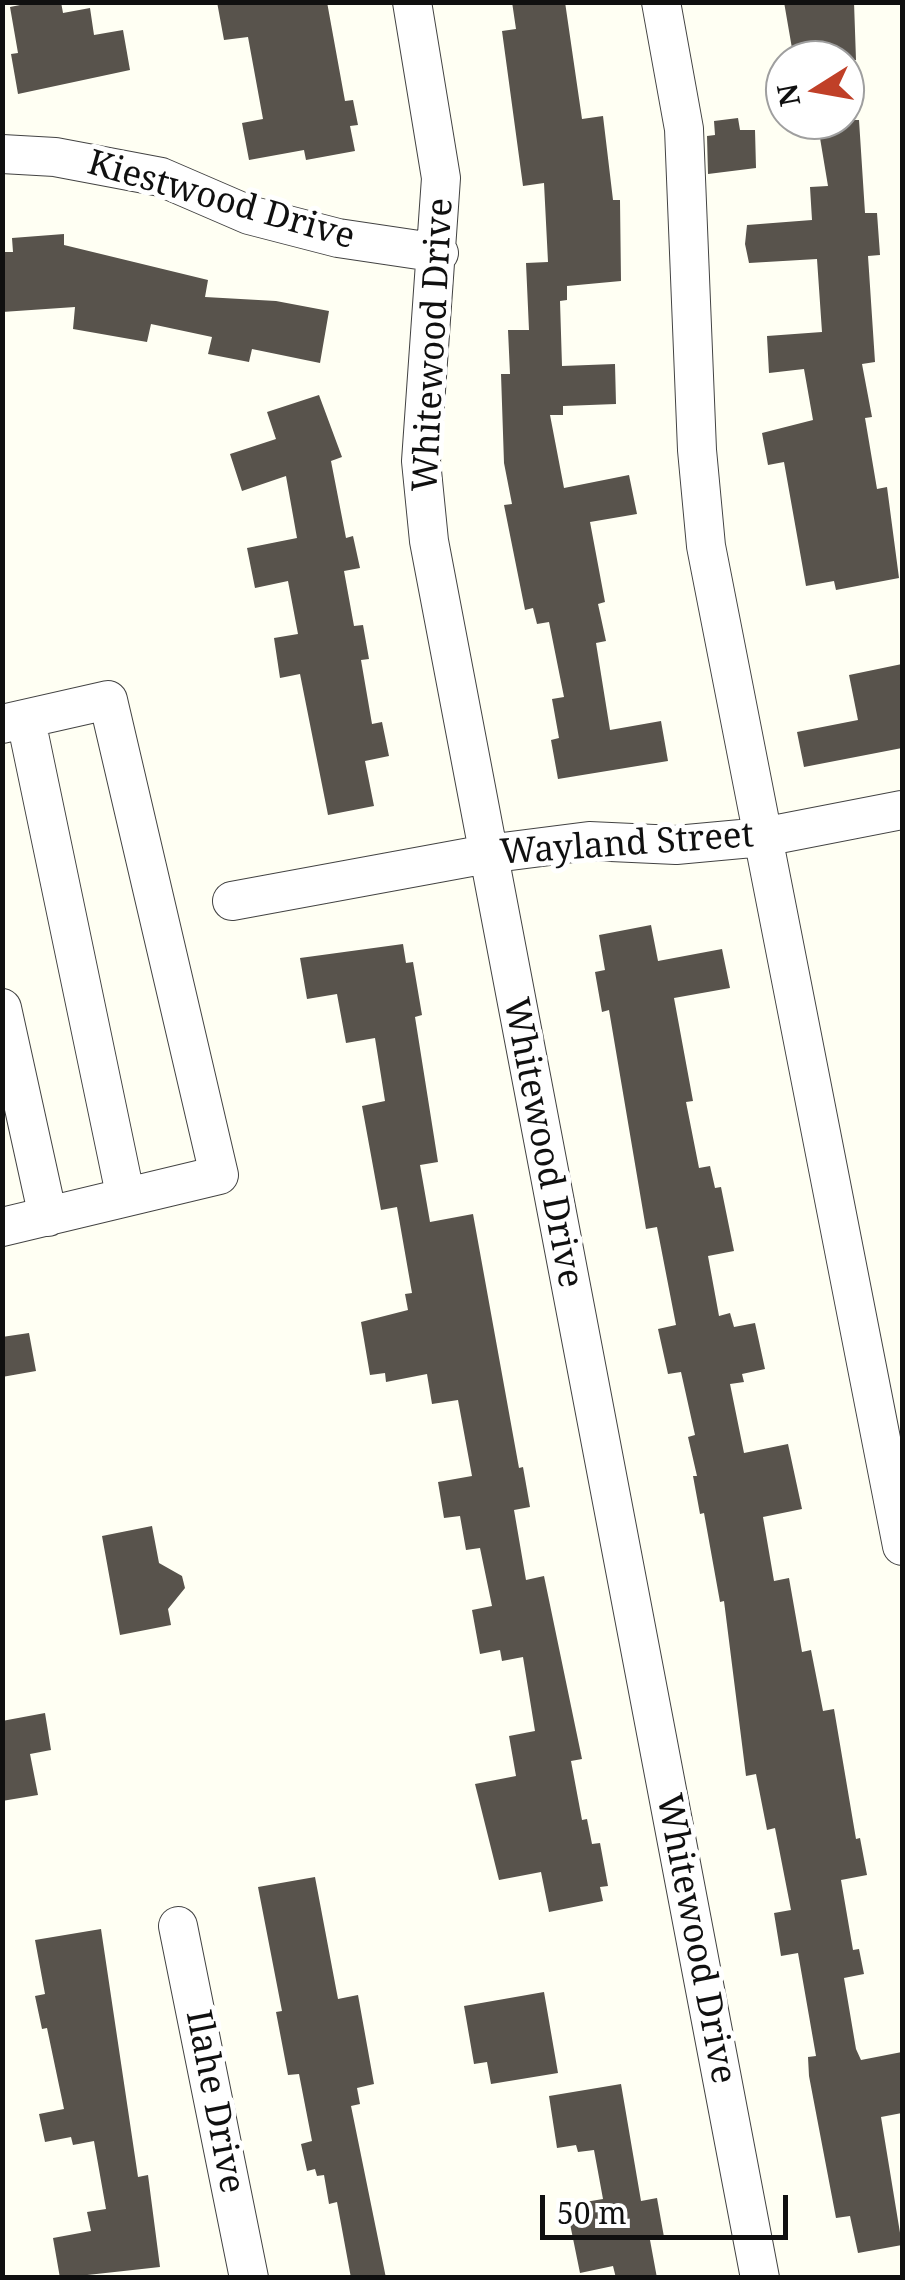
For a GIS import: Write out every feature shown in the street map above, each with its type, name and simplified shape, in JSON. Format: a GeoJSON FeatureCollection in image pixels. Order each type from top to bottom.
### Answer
{"type":"FeatureCollection","features":[{"type":"Feature","properties":{"kind":"street","name":"Whitewood Drive"},"geometry":{"type":"LineString","coordinates":[[412,2],[442,178],[421,462],[429,541],[760,2278]]}},
{"type":"Feature","properties":{"kind":"street"},"geometry":{"type":"LineString","coordinates":[[660,2],[684,129],[706,546],[902,1546]]}},
{"type":"Feature","properties":{"kind":"street","name":"Kiestwood Drive"},"geometry":{"type":"LineString","coordinates":[[2,154],[55,156],[161,177],[250,214],[338,238],[439,253]]}},
{"type":"Feature","properties":{"kind":"street"},"geometry":{"type":"LineString","coordinates":[[2,1227],[48,1218],[125,1194],[219,1175],[108,700],[14,722],[125,1194]]}},
{"type":"Feature","properties":{"kind":"street","name":"Wayland Street"},"geometry":{"type":"LineString","coordinates":[[232,901],[487,854],[589,841],[676,844],[763,837],[902,810]]}},
{"type":"Feature","properties":{"kind":"street"},"geometry":{"type":"LineString","coordinates":[[2,1008],[48,1218]]}},
{"type":"Feature","properties":{"kind":"street","name":"Ilahe Drive"},"geometry":{"type":"LineString","coordinates":[[178,1926],[249,2278]]}},
{"type":"Feature","properties":{"kind":"building"},"geometry":{"type":"Polygon","coordinates":[[[61,2],[63,13],[90,8],[94,35],[123,30],[130,70],[18,94],[11,54],[18,53],[10,7],[61,2]]]}},
{"type":"Feature","properties":{"kind":"building"},"geometry":{"type":"Polygon","coordinates":[[[217,2],[327,2],[345,101],[353,100],[358,125],[350,126],[355,151],[306,160],[304,150],[249,160],[242,123],[263,119],[248,37],[224,40],[217,2]]]}},
{"type":"Feature","properties":{"kind":"building"},"geometry":{"type":"Polygon","coordinates":[[[512,2],[565,2],[582,119],[603,116],[613,200],[620,200],[621,281],[567,286],[567,300],[560,301],[562,366],[615,364],[616,404],[563,406],[563,415],[550,415],[564,488],[629,475],[637,514],[590,522],[605,602],[598,604],[606,641],[596,643],[610,730],[661,721],[668,761],[558,779],[551,740],[559,738],[552,699],[564,697],[549,622],[537,624],[533,608],[525,610],[504,505],[512,504],[504,463],[501,374],[510,374],[508,330],[529,330],[526,263],[548,262],[544,183],[523,186],[502,31],[516,29],[512,2]]]}},
{"type":"Feature","properties":{"kind":"building"},"geometry":{"type":"Polygon","coordinates":[[[784,2],[854,2],[855,40],[791,40],[784,2]]]}},
{"type":"Feature","properties":{"kind":"building"},"geometry":{"type":"Polygon","coordinates":[[[738,118],[740,130],[755,130],[756,168],[708,174],[707,136],[715,135],[714,121],[738,118]]]}},
{"type":"Feature","properties":{"kind":"building"},"geometry":{"type":"Polygon","coordinates":[[[820,140],[860,140],[865,213],[877,213],[880,255],[868,256],[875,362],[862,364],[872,417],[865,418],[877,489],[887,487],[899,578],[836,590],[834,581],[806,586],[784,462],[768,465],[762,433],[813,420],[804,369],[769,373],[767,336],[822,332],[817,259],[749,263],[745,244],[747,225],[812,220],[810,187],[828,186],[820,140]]]}},
{"type":"Feature","properties":{"kind":"building"},"geometry":{"type":"Polygon","coordinates":[[[64,234],[64,245],[208,280],[205,297],[276,301],[329,311],[320,363],[252,349],[249,362],[208,354],[212,337],[151,324],[147,342],[73,329],[75,307],[2,312],[2,252],[13,252],[12,238],[64,234]]]}},
{"type":"Feature","properties":{"kind":"building"},"geometry":{"type":"Polygon","coordinates":[[[319,395],[342,457],[331,461],[346,538],[353,536],[360,568],[344,571],[354,626],[363,625],[369,659],[361,660],[372,724],[382,722],[389,756],[365,761],[374,806],[328,815],[300,674],[280,678],[274,638],[298,634],[288,581],[255,588],[247,548],[297,538],[286,476],[242,491],[230,454],[276,439],[267,412],[319,395]]]}},
{"type":"Feature","properties":{"kind":"building"},"geometry":{"type":"Polygon","coordinates":[[[902,664],[902,748],[804,767],[797,732],[858,720],[849,675],[902,664]]]}},
{"type":"Feature","properties":{"kind":"building"},"geometry":{"type":"Polygon","coordinates":[[[651,925],[658,961],[722,949],[730,988],[674,998],[693,1101],[686,1102],[699,1168],[710,1166],[715,1188],[721,1187],[734,1251],[708,1256],[719,1316],[730,1313],[734,1327],[755,1323],[765,1369],[742,1374],[744,1382],[730,1384],[744,1453],[788,1444],[802,1509],[763,1517],[774,1581],[789,1578],[802,1652],[811,1650],[823,1711],[834,1709],[856,1839],[860,1838],[867,1875],[841,1880],[853,1950],[859,1949],[864,1974],[844,1978],[856,2049],[861,2060],[902,2052],[902,2113],[881,2117],[902,2245],[858,2253],[850,2216],[836,2218],[809,2076],[808,2057],[816,2056],[798,1953],[781,1956],[774,1913],[791,1910],[775,1828],[767,1830],[756,1774],[746,1776],[724,1601],[720,1602],[704,1513],[700,1514],[693,1476],[697,1476],[688,1437],[695,1435],[681,1372],[668,1374],[658,1329],[676,1325],[657,1227],[646,1229],[609,1010],[602,1012],[595,972],[605,970],[599,935],[651,925]]]}},
{"type":"Feature","properties":{"kind":"building"},"geometry":{"type":"Polygon","coordinates":[[[403,944],[406,963],[413,962],[422,1015],[415,1017],[438,1162],[420,1165],[430,1222],[473,1214],[519,1468],[523,1467],[530,1507],[514,1510],[526,1580],[544,1576],[582,1759],[571,1761],[582,1820],[587,1819],[592,1844],[600,1843],[608,1886],[600,1887],[603,1901],[549,1912],[541,1872],[499,1880],[475,1784],[516,1776],[509,1736],[535,1731],[523,1657],[502,1661],[500,1650],[480,1654],[472,1610],[492,1606],[480,1548],[466,1550],[460,1516],[444,1518],[438,1482],[472,1476],[458,1400],[432,1404],[427,1374],[386,1382],[385,1373],[370,1375],[361,1322],[408,1310],[405,1294],[412,1293],[397,1207],[381,1210],[362,1106],[385,1101],[375,1038],[346,1043],[337,994],[307,999],[300,958],[403,944]]]}},
{"type":"Feature","properties":{"kind":"building"},"geometry":{"type":"Polygon","coordinates":[[[29,1333],[36,1371],[2,1377],[2,1337],[29,1333]]]}},
{"type":"Feature","properties":{"kind":"building"},"geometry":{"type":"Polygon","coordinates":[[[152,1526],[159,1563],[182,1576],[185,1588],[168,1609],[171,1625],[120,1635],[102,1536],[152,1526]]]}},
{"type":"Feature","properties":{"kind":"building"},"geometry":{"type":"Polygon","coordinates":[[[45,1713],[51,1750],[30,1754],[38,1795],[2,1801],[2,1721],[45,1713]]]}},
{"type":"Feature","properties":{"kind":"building"},"geometry":{"type":"Polygon","coordinates":[[[315,1877],[338,1999],[358,1995],[374,2084],[357,2088],[360,2104],[351,2106],[386,2278],[351,2278],[337,2202],[329,2204],[324,2175],[317,2176],[315,2169],[307,2171],[301,2144],[312,2141],[299,2074],[288,2075],[276,2012],[282,2011],[258,1887],[315,1877]]]}},
{"type":"Feature","properties":{"kind":"building"},"geometry":{"type":"Polygon","coordinates":[[[101,1929],[138,2177],[148,2175],[160,2267],[60,2278],[53,2238],[91,2231],[87,2212],[106,2209],[94,2141],[73,2145],[71,2137],[45,2142],[39,2114],[64,2109],[47,2028],[42,2029],[35,1996],[45,1994],[35,1940],[101,1929]]]}},
{"type":"Feature","properties":{"kind":"building"},"geometry":{"type":"Polygon","coordinates":[[[544,1992],[558,2073],[491,2084],[487,2062],[474,2064],[464,2006],[544,1992]]]}},
{"type":"Feature","properties":{"kind":"building"},"geometry":{"type":"Polygon","coordinates":[[[621,2084],[641,2201],[657,2198],[664,2237],[650,2240],[657,2278],[616,2278],[613,2266],[580,2273],[568,2214],[575,2213],[573,2204],[603,2199],[594,2150],[578,2152],[576,2145],[557,2148],[549,2096],[621,2084]]]}}]}
